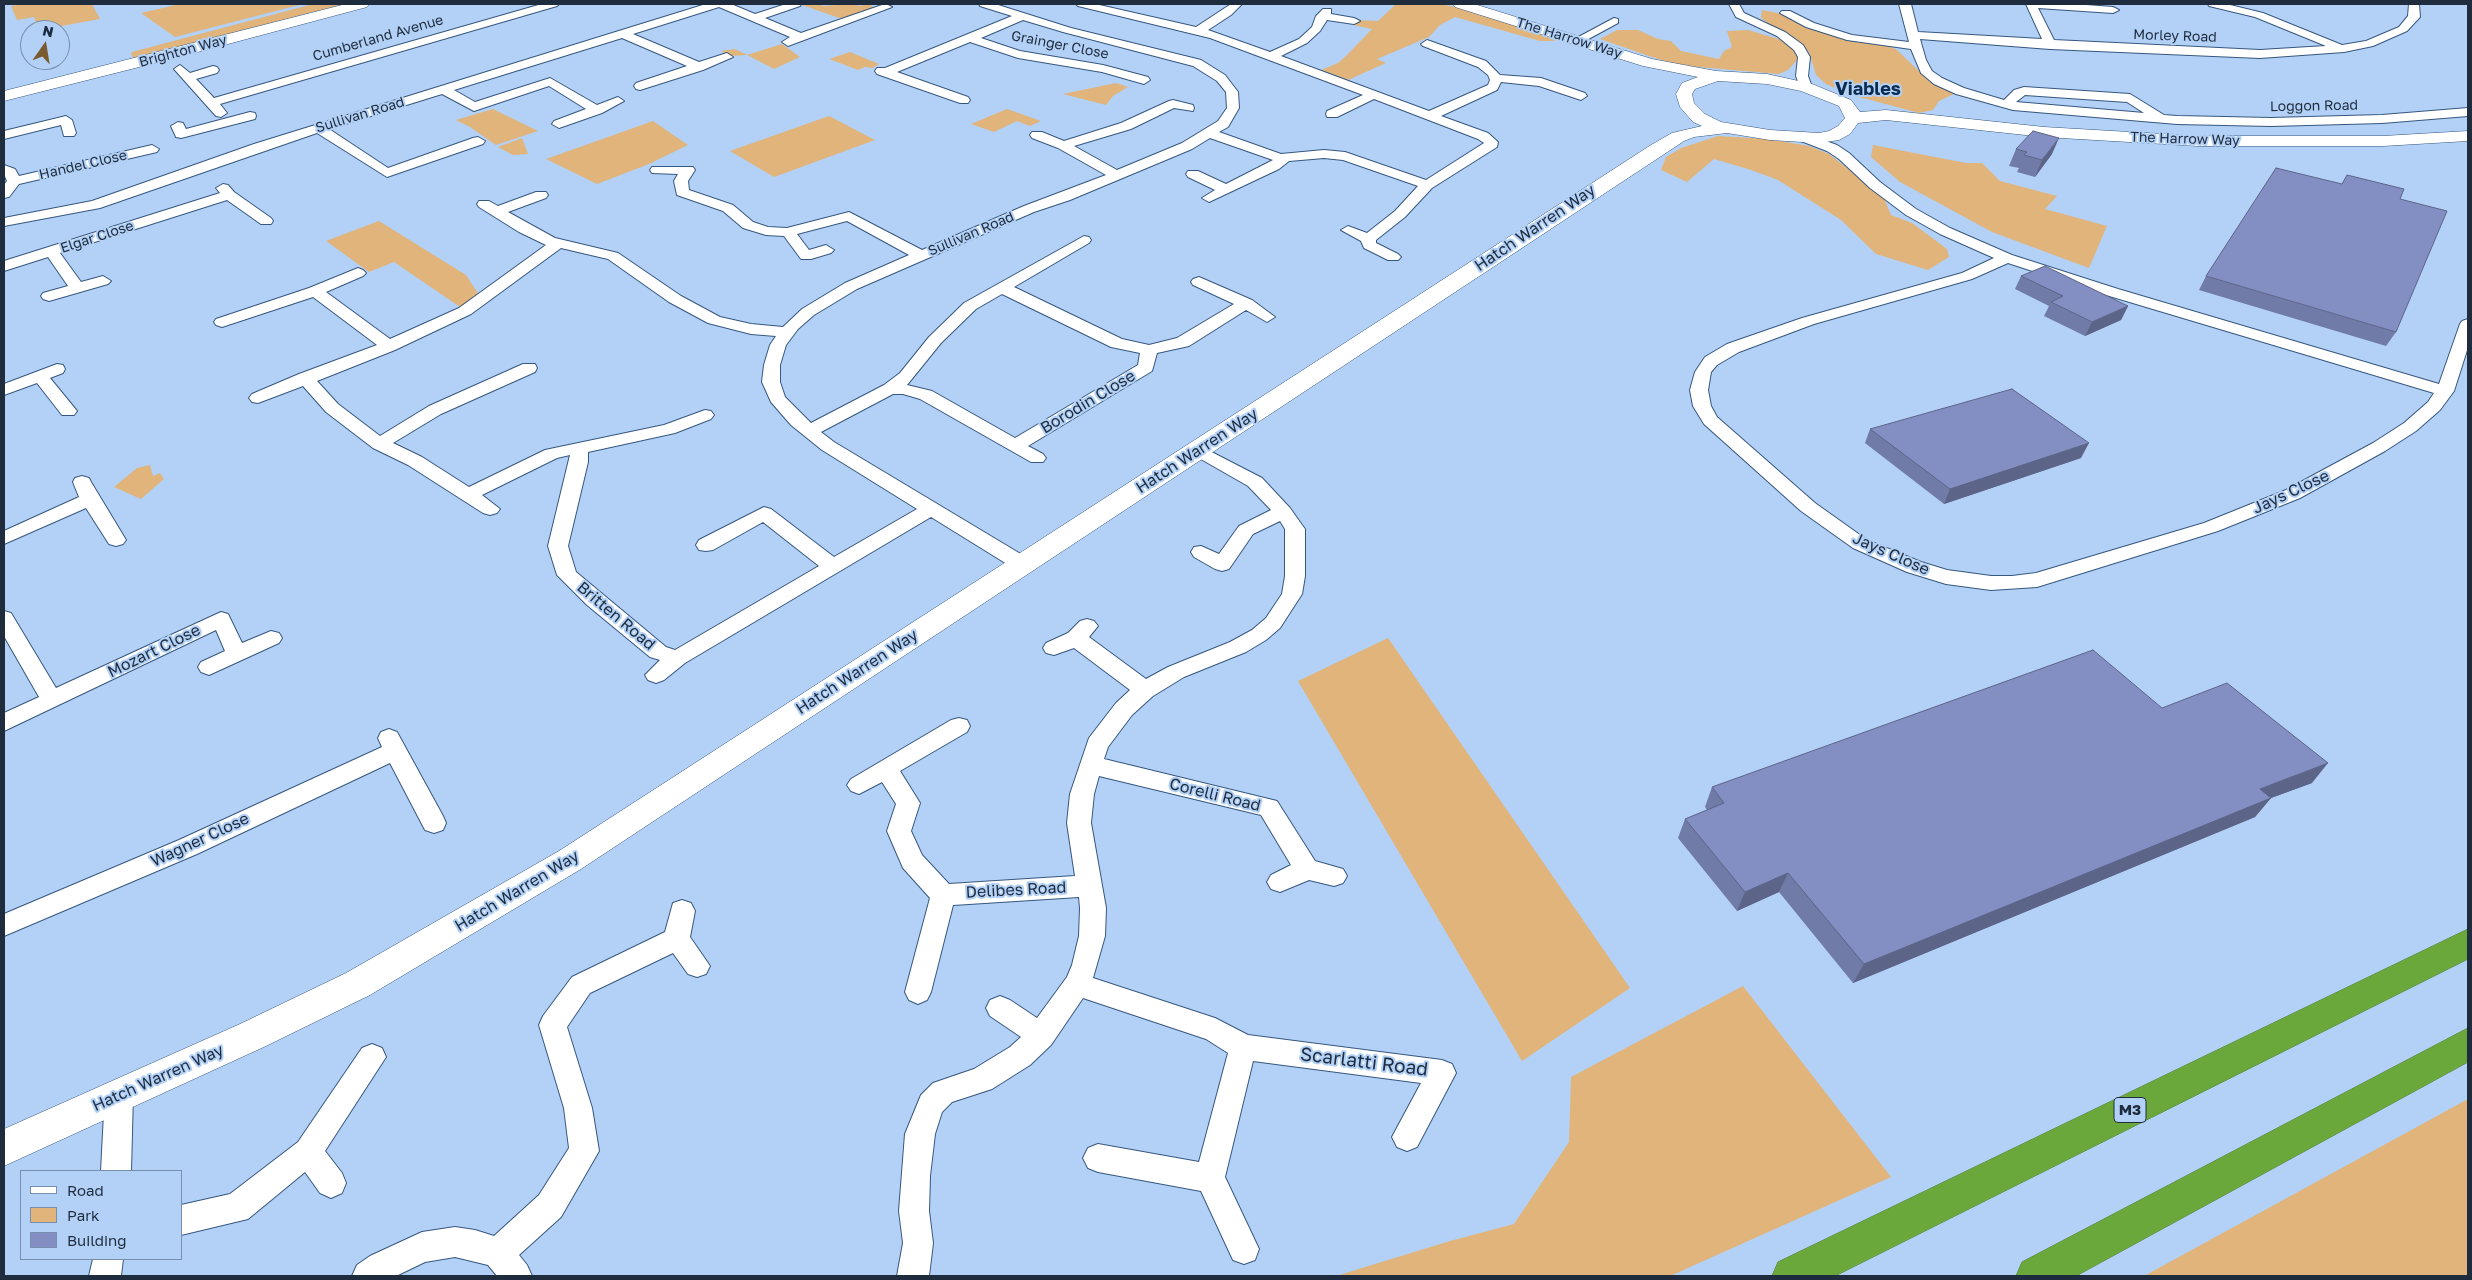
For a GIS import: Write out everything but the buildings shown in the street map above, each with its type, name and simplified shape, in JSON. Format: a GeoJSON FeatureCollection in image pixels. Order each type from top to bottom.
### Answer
{"type":"FeatureCollection","features":[{"type":"Feature","properties":{"kind":"highway","name":"M3"},"geometry":{"type":"LineString","coordinates":[[1792,1276],[2468,943]]}},
{"type":"Feature","properties":{"kind":"highway"},"geometry":{"type":"LineString","coordinates":[[2036,1276],[2468,1044]]}},
{"type":"Feature","properties":{"kind":"street","name":"Brighton Way"},"geometry":{"type":"LineString","coordinates":[[4,96],[362,4]]}},
{"type":"Feature","properties":{"kind":"street","name":"Cumberland Avenue"},"geometry":{"type":"LineString","coordinates":[[211,103],[553,4]]}},
{"type":"Feature","properties":{"kind":"street","name":"Sullivan Road"},"geometry":{"type":"LineString","coordinates":[[4,222],[75,210],[118,198],[318,128],[717,4]]}},
{"type":"Feature","properties":{"kind":"street"},"geometry":{"type":"LineString","coordinates":[[722,4],[802,38]]}},
{"type":"Feature","properties":{"kind":"street"},"geometry":{"type":"LineString","coordinates":[[756,18],[796,4]]}},
{"type":"Feature","properties":{"kind":"street","name":"Sullivan Road"},"geometry":{"type":"LineString","coordinates":[[984,4],[1128,46],[1197,63],[1222,78],[1232,92],[1234,108],[1223,124],[1210,134],[1187,146],[1029,209],[841,291],[815,307],[786,332],[774,354],[772,382],[777,398],[809,431],[828,446],[1022,564]]}},
{"type":"Feature","properties":{"kind":"street"},"geometry":{"type":"LineString","coordinates":[[1082,4],[1198,31],[1271,56],[1488,138],[1491,142],[1490,148],[1427,185],[1400,214],[1368,239]]}},
{"type":"Feature","properties":{"kind":"street"},"geometry":{"type":"LineString","coordinates":[[1111,12],[1125,4]]}},
{"type":"Feature","properties":{"kind":"street"},"geometry":{"type":"LineString","coordinates":[[1198,31],[1227,13],[1237,4]]}},
{"type":"Feature","properties":{"kind":"street","name":"The Harrow Way"},"geometry":{"type":"LineString","coordinates":[[1460,4],[1648,63],[1717,76],[1778,80],[1806,87],[1824,92],[1849,111],[1874,115],[1903,116],[2044,132],[2198,141],[2383,141],[2468,136]]}},
{"type":"Feature","properties":{"kind":"street"},"geometry":{"type":"LineString","coordinates":[[1734,4],[1740,15],[1781,34],[1795,44],[1804,57],[1802,76],[1806,87]]}},
{"type":"Feature","properties":{"kind":"street","name":"Loggon Road"},"geometry":{"type":"LineString","coordinates":[[1905,4],[1924,69],[1932,77],[1970,95],[2007,104],[2161,118],[2271,122],[2382,119],[2468,112]]}},
{"type":"Feature","properties":{"kind":"street"},"geometry":{"type":"LineString","coordinates":[[2050,45],[2031,4],[2113,10]]}},
{"type":"Feature","properties":{"kind":"street"},"geometry":{"type":"LineString","coordinates":[[2213,4],[2258,15],[2344,48]]}},
{"type":"Feature","properties":{"kind":"street","name":"Morley Road"},"geometry":{"type":"LineString","coordinates":[[1786,14],[1810,25],[1851,38],[2260,54],[2344,48],[2368,44],[2403,29],[2414,17],[2414,4]]}},
{"type":"Feature","properties":{"kind":"street"},"geometry":{"type":"LineString","coordinates":[[788,42],[886,7]]}},
{"type":"Feature","properties":{"kind":"street"},"geometry":{"type":"LineString","coordinates":[[1271,56],[1303,41],[1316,29],[1324,13],[1354,21]]}},
{"type":"Feature","properties":{"kind":"street","name":"Grainger Close"},"geometry":{"type":"LineString","coordinates":[[887,72],[1023,16]]}},
{"type":"Feature","properties":{"kind":"street"},"geometry":{"type":"LineString","coordinates":[[1577,40],[1614,21]]}},
{"type":"Feature","properties":{"kind":"street"},"geometry":{"type":"LineString","coordinates":[[1128,46],[1162,23]]}},
{"type":"Feature","properties":{"kind":"street"},"geometry":{"type":"LineString","coordinates":[[621,33],[698,66]]}},
{"type":"Feature","properties":{"kind":"street","name":"Grainger Close"},"geometry":{"type":"LineString","coordinates":[[970,38],[1018,54],[1103,69],[1144,80]]}},
{"type":"Feature","properties":{"kind":"street"},"geometry":{"type":"LineString","coordinates":[[1426,44],[1482,64],[1496,78],[1541,82],[1558,94],[1581,96]]}},
{"type":"Feature","properties":{"kind":"street"},"geometry":{"type":"LineString","coordinates":[[639,86],[727,57]]}},
{"type":"Feature","properties":{"kind":"street","name":"The Harrow Way"},"geometry":{"type":"LineString","coordinates":[[1648,63],[1671,76],[1685,90]]}},
{"type":"Feature","properties":{"kind":"street"},"geometry":{"type":"LineString","coordinates":[[874,68],[964,100]]}},
{"type":"Feature","properties":{"kind":"street"},"geometry":{"type":"LineString","coordinates":[[1778,80],[1803,68]]}},
{"type":"Feature","properties":{"kind":"street"},"geometry":{"type":"LineString","coordinates":[[212,70],[184,73],[228,121]]}},
{"type":"Feature","properties":{"kind":"street"},"geometry":{"type":"LineString","coordinates":[[538,73],[597,110]]}},
{"type":"Feature","properties":{"kind":"street"},"geometry":{"type":"LineString","coordinates":[[1717,76],[1696,82],[1685,90],[1684,100],[1692,111],[1707,122],[1725,128],[1806,138],[1823,138],[1837,134],[1850,124],[1849,111]]}},
{"type":"Feature","properties":{"kind":"street"},"geometry":{"type":"LineString","coordinates":[[1430,116],[1492,87],[1496,78]]}},
{"type":"Feature","properties":{"kind":"street"},"geometry":{"type":"LineString","coordinates":[[443,89],[478,109],[550,82]]}},
{"type":"Feature","properties":{"kind":"street"},"geometry":{"type":"LineString","coordinates":[[1332,114],[1373,95]]}},
{"type":"Feature","properties":{"kind":"street"},"geometry":{"type":"LineString","coordinates":[[559,124],[618,101]]}},
{"type":"Feature","properties":{"kind":"street"},"geometry":{"type":"LineString","coordinates":[[1063,145],[1126,126],[1167,102],[1188,108]]}},
{"type":"Feature","properties":{"kind":"street","name":"Hatch Warren Way"},"geometry":{"type":"LineString","coordinates":[[1678,137],[1689,124],[1692,111]]}},
{"type":"Feature","properties":{"kind":"street"},"geometry":{"type":"LineString","coordinates":[[178,126],[181,134],[250,116]]}},
{"type":"Feature","properties":{"kind":"street"},"geometry":{"type":"LineString","coordinates":[[4,135],[66,120],[69,133]]}},
{"type":"Feature","properties":{"kind":"street"},"geometry":{"type":"LineString","coordinates":[[318,128],[387,172],[479,142]]}},
{"type":"Feature","properties":{"kind":"street","name":"Hatch Warren Way"},"geometry":{"type":"LineString","coordinates":[[4,1148],[119,1094],[253,1035],[340,992],[460,926],[570,860],[1594,189],[1678,137],[1700,130],[1725,128]]}},
{"type":"Feature","properties":{"kind":"street"},"geometry":{"type":"LineString","coordinates":[[1210,134],[1284,158],[1324,154],[1345,156],[1427,185]]}},
{"type":"Feature","properties":{"kind":"street"},"geometry":{"type":"LineString","coordinates":[[1837,134],[1839,146],[1844,156]]}},
{"type":"Feature","properties":{"kind":"street"},"geometry":{"type":"LineString","coordinates":[[1037,135],[1063,145],[1116,175]]}},
{"type":"Feature","properties":{"kind":"street"},"geometry":{"type":"LineString","coordinates":[[1806,138],[1832,148],[1844,156],[1875,185],[1911,212],[1945,231],[2007,258],[2112,292],[2446,391]]}},
{"type":"Feature","properties":{"kind":"street","name":"Handel Close"},"geometry":{"type":"LineString","coordinates":[[14,181],[152,149]]}},
{"type":"Feature","properties":{"kind":"street"},"geometry":{"type":"LineString","coordinates":[[1209,198],[1274,166],[1284,158]]}},
{"type":"Feature","properties":{"kind":"street"},"geometry":{"type":"LineString","coordinates":[[4,169],[10,172],[14,181],[4,194]]}},
{"type":"Feature","properties":{"kind":"street"},"geometry":{"type":"LineString","coordinates":[[657,170],[688,170],[681,182],[682,192]]}},
{"type":"Feature","properties":{"kind":"street"},"geometry":{"type":"LineString","coordinates":[[1193,174],[1224,189]]}},
{"type":"Feature","properties":{"kind":"street","name":"Elgar Close"},"geometry":{"type":"LineString","coordinates":[[4,266],[144,222],[226,191],[265,221]]}},
{"type":"Feature","properties":{"kind":"street"},"geometry":{"type":"LineString","coordinates":[[665,198],[682,192],[728,208],[748,225],[766,231],[788,232],[849,216],[922,256]]}},
{"type":"Feature","properties":{"kind":"street"},"geometry":{"type":"LineString","coordinates":[[498,211],[541,195]]}},
{"type":"Feature","properties":{"kind":"street","name":"Elgar Close"},"geometry":{"type":"LineString","coordinates":[[118,198],[144,222]]}},
{"type":"Feature","properties":{"kind":"street"},"geometry":{"type":"LineString","coordinates":[[484,204],[524,229],[557,244],[597,251],[613,256],[675,299],[714,320],[750,329],[786,332]]}},
{"type":"Feature","properties":{"kind":"street"},"geometry":{"type":"LineString","coordinates":[[1348,230],[1368,239]]}},
{"type":"Feature","properties":{"kind":"street"},"geometry":{"type":"LineString","coordinates":[[788,232],[806,256]]}},
{"type":"Feature","properties":{"kind":"street"},"geometry":{"type":"LineString","coordinates":[[1368,239],[1369,245],[1393,257]]}},
{"type":"Feature","properties":{"kind":"street"},"geometry":{"type":"LineString","coordinates":[[258,398],[389,346],[465,310],[557,244]]}},
{"type":"Feature","properties":{"kind":"street"},"geometry":{"type":"LineString","coordinates":[[809,431],[890,389],[906,378],[954,320],[970,306],[1077,244],[1087,256]]}},
{"type":"Feature","properties":{"kind":"street"},"geometry":{"type":"LineString","coordinates":[[788,263],[826,250]]}},
{"type":"Feature","properties":{"kind":"street","name":"Elgar Close"},"geometry":{"type":"LineString","coordinates":[[51,252],[77,288]]}},
{"type":"Feature","properties":{"kind":"street","name":"Jays Close"},"geometry":{"type":"LineString","coordinates":[[2007,258],[1967,276],[1808,321],[1733,348],[1711,361],[1701,380],[1699,399],[1710,420],[1808,507],[1860,544],[1914,567],[1946,577],[1991,583],[2012,583],[2037,580],[2211,527],[2292,494],[2410,428],[2434,406],[2446,391],[2468,324]]}},
{"type":"Feature","properties":{"kind":"street"},"geometry":{"type":"LineString","coordinates":[[222,322],[315,291],[358,273]]}},
{"type":"Feature","properties":{"kind":"street"},"geometry":{"type":"LineString","coordinates":[[50,296],[103,281]]}},
{"type":"Feature","properties":{"kind":"street"},"geometry":{"type":"LineString","coordinates":[[1199,282],[1246,303],[1266,317]]}},
{"type":"Feature","properties":{"kind":"street","name":"Borodin Close"},"geometry":{"type":"LineString","coordinates":[[1001,287],[1117,343],[1149,350],[1183,342],[1246,303]]}},
{"type":"Feature","properties":{"kind":"street"},"geometry":{"type":"LineString","coordinates":[[315,291],[389,346]]}},
{"type":"Feature","properties":{"kind":"street","name":"Borodin Close"},"geometry":{"type":"LineString","coordinates":[[1015,446],[1146,367],[1149,350]]}},
{"type":"Feature","properties":{"kind":"street"},"geometry":{"type":"LineString","coordinates":[[379,444],[435,410],[529,368]]}},
{"type":"Feature","properties":{"kind":"street"},"geometry":{"type":"LineString","coordinates":[[4,390],[58,369]]}},
{"type":"Feature","properties":{"kind":"street"},"geometry":{"type":"LineString","coordinates":[[40,376],[68,411]]}},
{"type":"Feature","properties":{"kind":"street"},"geometry":{"type":"LineString","coordinates":[[305,378],[332,408],[379,444],[415,461],[490,509]]}},
{"type":"Feature","properties":{"kind":"street","name":"Borodin Close"},"geometry":{"type":"LineString","coordinates":[[890,389],[904,389],[926,395],[1037,458]]}},
{"type":"Feature","properties":{"kind":"street"},"geometry":{"type":"LineString","coordinates":[[659,413],[669,429]]}},
{"type":"Feature","properties":{"kind":"street"},"geometry":{"type":"LineString","coordinates":[[467,495],[550,454],[669,429],[705,415]]}},
{"type":"Feature","properties":{"kind":"street","name":"Britten Road"},"geometry":{"type":"LineString","coordinates":[[579,448],[579,462],[558,546],[567,574],[594,600],[658,652],[677,658]]}},
{"type":"Feature","properties":{"kind":"street"},"geometry":{"type":"LineString","coordinates":[[913,1276],[918,1243],[914,1211],[915,1176],[920,1134],[931,1104],[943,1092],[982,1080],[1013,1061],[1041,1036],[1077,984],[1092,936],[1093,908],[1079,822],[1082,794],[1097,744],[1124,709],[1145,690],[1176,672],[1238,647],[1266,629],[1283,609],[1292,594],[1295,576],[1295,529],[1283,512],[1255,482],[1198,450]]}},
{"type":"Feature","properties":{"kind":"street"},"geometry":{"type":"LineString","coordinates":[[4,538],[86,491],[116,540]]}},
{"type":"Feature","properties":{"kind":"street","name":"Britten Road"},"geometry":{"type":"LineString","coordinates":[[656,675],[677,658],[932,509]]}},
{"type":"Feature","properties":{"kind":"street"},"geometry":{"type":"LineString","coordinates":[[1201,552],[1222,564],[1246,530],[1283,512]]}},
{"type":"Feature","properties":{"kind":"street"},"geometry":{"type":"LineString","coordinates":[[706,545],[764,513],[833,567]]}},
{"type":"Feature","properties":{"kind":"street"},"geometry":{"type":"LineString","coordinates":[[4,618],[52,700]]}},
{"type":"Feature","properties":{"kind":"street","name":"Mozart Close"},"geometry":{"type":"LineString","coordinates":[[4,723],[221,619],[237,654]]}},
{"type":"Feature","properties":{"kind":"street"},"geometry":{"type":"LineString","coordinates":[[1054,648],[1082,632],[1145,690]]}},
{"type":"Feature","properties":{"kind":"street"},"geometry":{"type":"LineString","coordinates":[[209,667],[271,638]]}},
{"type":"Feature","properties":{"kind":"street"},"geometry":{"type":"LineString","coordinates":[[858,784],[959,726]]}},
{"type":"Feature","properties":{"kind":"street","name":"Wagner Close"},"geometry":{"type":"LineString","coordinates":[[4,925],[188,847],[392,744],[434,823]]}},
{"type":"Feature","properties":{"kind":"street","name":"Corelli Road"},"geometry":{"type":"LineString","coordinates":[[1091,765],[1269,808],[1307,869]]}},
{"type":"Feature","properties":{"kind":"street","name":"Delibes Road"},"geometry":{"type":"LineString","coordinates":[[886,768],[908,803],[899,831],[912,862],[943,895]]}},
{"type":"Feature","properties":{"kind":"street"},"geometry":{"type":"LineString","coordinates":[[1280,882],[1307,869],[1334,876]]}},
{"type":"Feature","properties":{"kind":"street","name":"Delibes Road"},"geometry":{"type":"LineString","coordinates":[[943,895],[1090,886]]}},
{"type":"Feature","properties":{"kind":"street","name":"Delibes Road"},"geometry":{"type":"LineString","coordinates":[[918,992],[943,895]]}},
{"type":"Feature","properties":{"kind":"street"},"geometry":{"type":"LineString","coordinates":[[682,911],[677,939],[697,966]]}},
{"type":"Feature","properties":{"kind":"street"},"geometry":{"type":"LineString","coordinates":[[368,1276],[381,1267],[422,1247],[456,1242],[475,1245],[507,1265],[550,1206],[584,1151],[578,1108],[553,1024],[581,985],[677,939]]}},
{"type":"Feature","properties":{"kind":"street","name":"Scarlatti Road"},"geometry":{"type":"LineString","coordinates":[[1077,984],[1215,1030],[1244,1047],[1442,1072],[1407,1137]]}},
{"type":"Feature","properties":{"kind":"street"},"geometry":{"type":"LineString","coordinates":[[1000,1008],[1041,1036]]}},
{"type":"Feature","properties":{"kind":"street"},"geometry":{"type":"LineString","coordinates":[[1244,1047],[1210,1178],[1244,1250]]}},
{"type":"Feature","properties":{"kind":"street"},"geometry":{"type":"LineString","coordinates":[[182,1220],[237,1208],[308,1152],[372,1057]]}},
{"type":"Feature","properties":{"kind":"street"},"geometry":{"type":"LineString","coordinates":[[116,1170],[119,1094]]}},
{"type":"Feature","properties":{"kind":"street"},"geometry":{"type":"LineString","coordinates":[[308,1152],[331,1183]]}},
{"type":"Feature","properties":{"kind":"street"},"geometry":{"type":"LineString","coordinates":[[1098,1158],[1210,1178]]}},
{"type":"Feature","properties":{"kind":"street"},"geometry":{"type":"LineString","coordinates":[[105,1276],[108,1260]]}},
{"type":"Feature","properties":{"kind":"green space"},"geometry":{"type":"Polygon","coordinates":[[[25,4],[92,4],[100,19],[70,24],[70,20],[35,20],[34,17],[17,20],[11,6],[25,4]]]}},
{"type":"Feature","properties":{"kind":"green space"},"geometry":{"type":"Polygon","coordinates":[[[180,4],[303,4],[175,37],[141,13],[180,4]]]}},
{"type":"Feature","properties":{"kind":"green space"},"geometry":{"type":"Polygon","coordinates":[[[313,4],[344,4],[134,59],[131,54],[132,52],[313,4]]]}},
{"type":"Feature","properties":{"kind":"green space"},"geometry":{"type":"Polygon","coordinates":[[[819,4],[823,6],[852,4],[860,6],[867,4],[876,8],[845,20],[802,5],[819,4]]]}},
{"type":"Feature","properties":{"kind":"green space"},"geometry":{"type":"Polygon","coordinates":[[[1396,4],[1440,4],[1465,9],[1569,41],[1540,41],[1455,17],[1440,25],[1429,37],[1377,59],[1386,63],[1348,80],[1321,70],[1338,63],[1372,29],[1353,25],[1356,20],[1378,21],[1396,4]]]}},
{"type":"Feature","properties":{"kind":"green space"},"geometry":{"type":"Polygon","coordinates":[[[1762,10],[1782,14],[1896,49],[1929,81],[1956,93],[1939,101],[1933,110],[1919,113],[1848,94],[1826,84],[1816,75],[1809,52],[1761,18],[1762,10]]]}},
{"type":"Feature","properties":{"kind":"green space"},"geometry":{"type":"Polygon","coordinates":[[[1617,30],[1638,30],[1658,39],[1671,41],[1681,51],[1719,59],[1724,51],[1732,47],[1727,31],[1748,30],[1782,40],[1792,45],[1798,59],[1788,70],[1779,74],[1675,65],[1600,39],[1617,30]]]}},
{"type":"Feature","properties":{"kind":"green space"},"geometry":{"type":"Polygon","coordinates":[[[782,44],[800,57],[774,69],[747,55],[782,44]]]}},
{"type":"Feature","properties":{"kind":"green space"},"geometry":{"type":"Polygon","coordinates":[[[735,49],[747,55],[729,56],[721,51],[735,49]]]}},
{"type":"Feature","properties":{"kind":"green space"},"geometry":{"type":"Polygon","coordinates":[[[850,52],[879,64],[873,68],[865,67],[858,70],[829,59],[850,52]]]}},
{"type":"Feature","properties":{"kind":"green space"},"geometry":{"type":"Polygon","coordinates":[[[1116,83],[1128,87],[1113,96],[1106,105],[1063,94],[1116,83]]]}},
{"type":"Feature","properties":{"kind":"green space"},"geometry":{"type":"Polygon","coordinates":[[[493,109],[538,131],[496,145],[456,120],[493,109]]]}},
{"type":"Feature","properties":{"kind":"green space"},"geometry":{"type":"Polygon","coordinates":[[[1007,109],[1041,121],[1030,126],[1017,121],[994,132],[971,124],[1007,109]]]}},
{"type":"Feature","properties":{"kind":"green space"},"geometry":{"type":"Polygon","coordinates":[[[829,116],[875,140],[774,177],[730,151],[829,116]]]}},
{"type":"Feature","properties":{"kind":"green space"},"geometry":{"type":"Polygon","coordinates":[[[653,121],[688,145],[649,164],[597,184],[546,159],[653,121]]]}},
{"type":"Feature","properties":{"kind":"green space"},"geometry":{"type":"Polygon","coordinates":[[[1718,136],[1768,139],[1809,146],[1829,154],[1883,196],[1891,215],[1912,223],[1947,249],[1949,257],[1928,270],[1876,254],[1841,220],[1778,180],[1751,170],[1714,159],[1687,182],[1661,170],[1666,157],[1681,148],[1718,136]]]}},
{"type":"Feature","properties":{"kind":"green space"},"geometry":{"type":"Polygon","coordinates":[[[522,138],[528,154],[513,155],[498,147],[522,138]]]}},
{"type":"Feature","properties":{"kind":"green space"},"geometry":{"type":"Polygon","coordinates":[[[1873,145],[1966,163],[1982,163],[2000,181],[2057,196],[2045,209],[2107,226],[2089,268],[1992,232],[1900,182],[1871,157],[1873,145]]]}},
{"type":"Feature","properties":{"kind":"green space"},"geometry":{"type":"Polygon","coordinates":[[[379,221],[466,275],[479,295],[460,307],[394,262],[369,272],[326,241],[379,221]]]}},
{"type":"Feature","properties":{"kind":"green space"},"geometry":{"type":"Polygon","coordinates":[[[150,465],[153,476],[160,473],[164,479],[141,499],[114,487],[137,468],[150,465]]]}},
{"type":"Feature","properties":{"kind":"green space"},"geometry":{"type":"Polygon","coordinates":[[[1388,638],[1630,988],[1522,1061],[1298,681],[1388,638]]]}},
{"type":"Feature","properties":{"kind":"green space"},"geometry":{"type":"Polygon","coordinates":[[[1743,986],[1891,1177],[1670,1276],[1336,1276],[1450,1241],[1514,1224],[1569,1142],[1571,1077],[1743,986]]]}},
{"type":"Feature","properties":{"kind":"green space"},"geometry":{"type":"Polygon","coordinates":[[[2468,1099],[2468,1276],[2144,1276],[2468,1099]]]}},
{"type":"Feature","properties":{"kind":"district","name":"Viables"},"geometry":{"type":"Point","coordinates":[1868,89]}}]}
